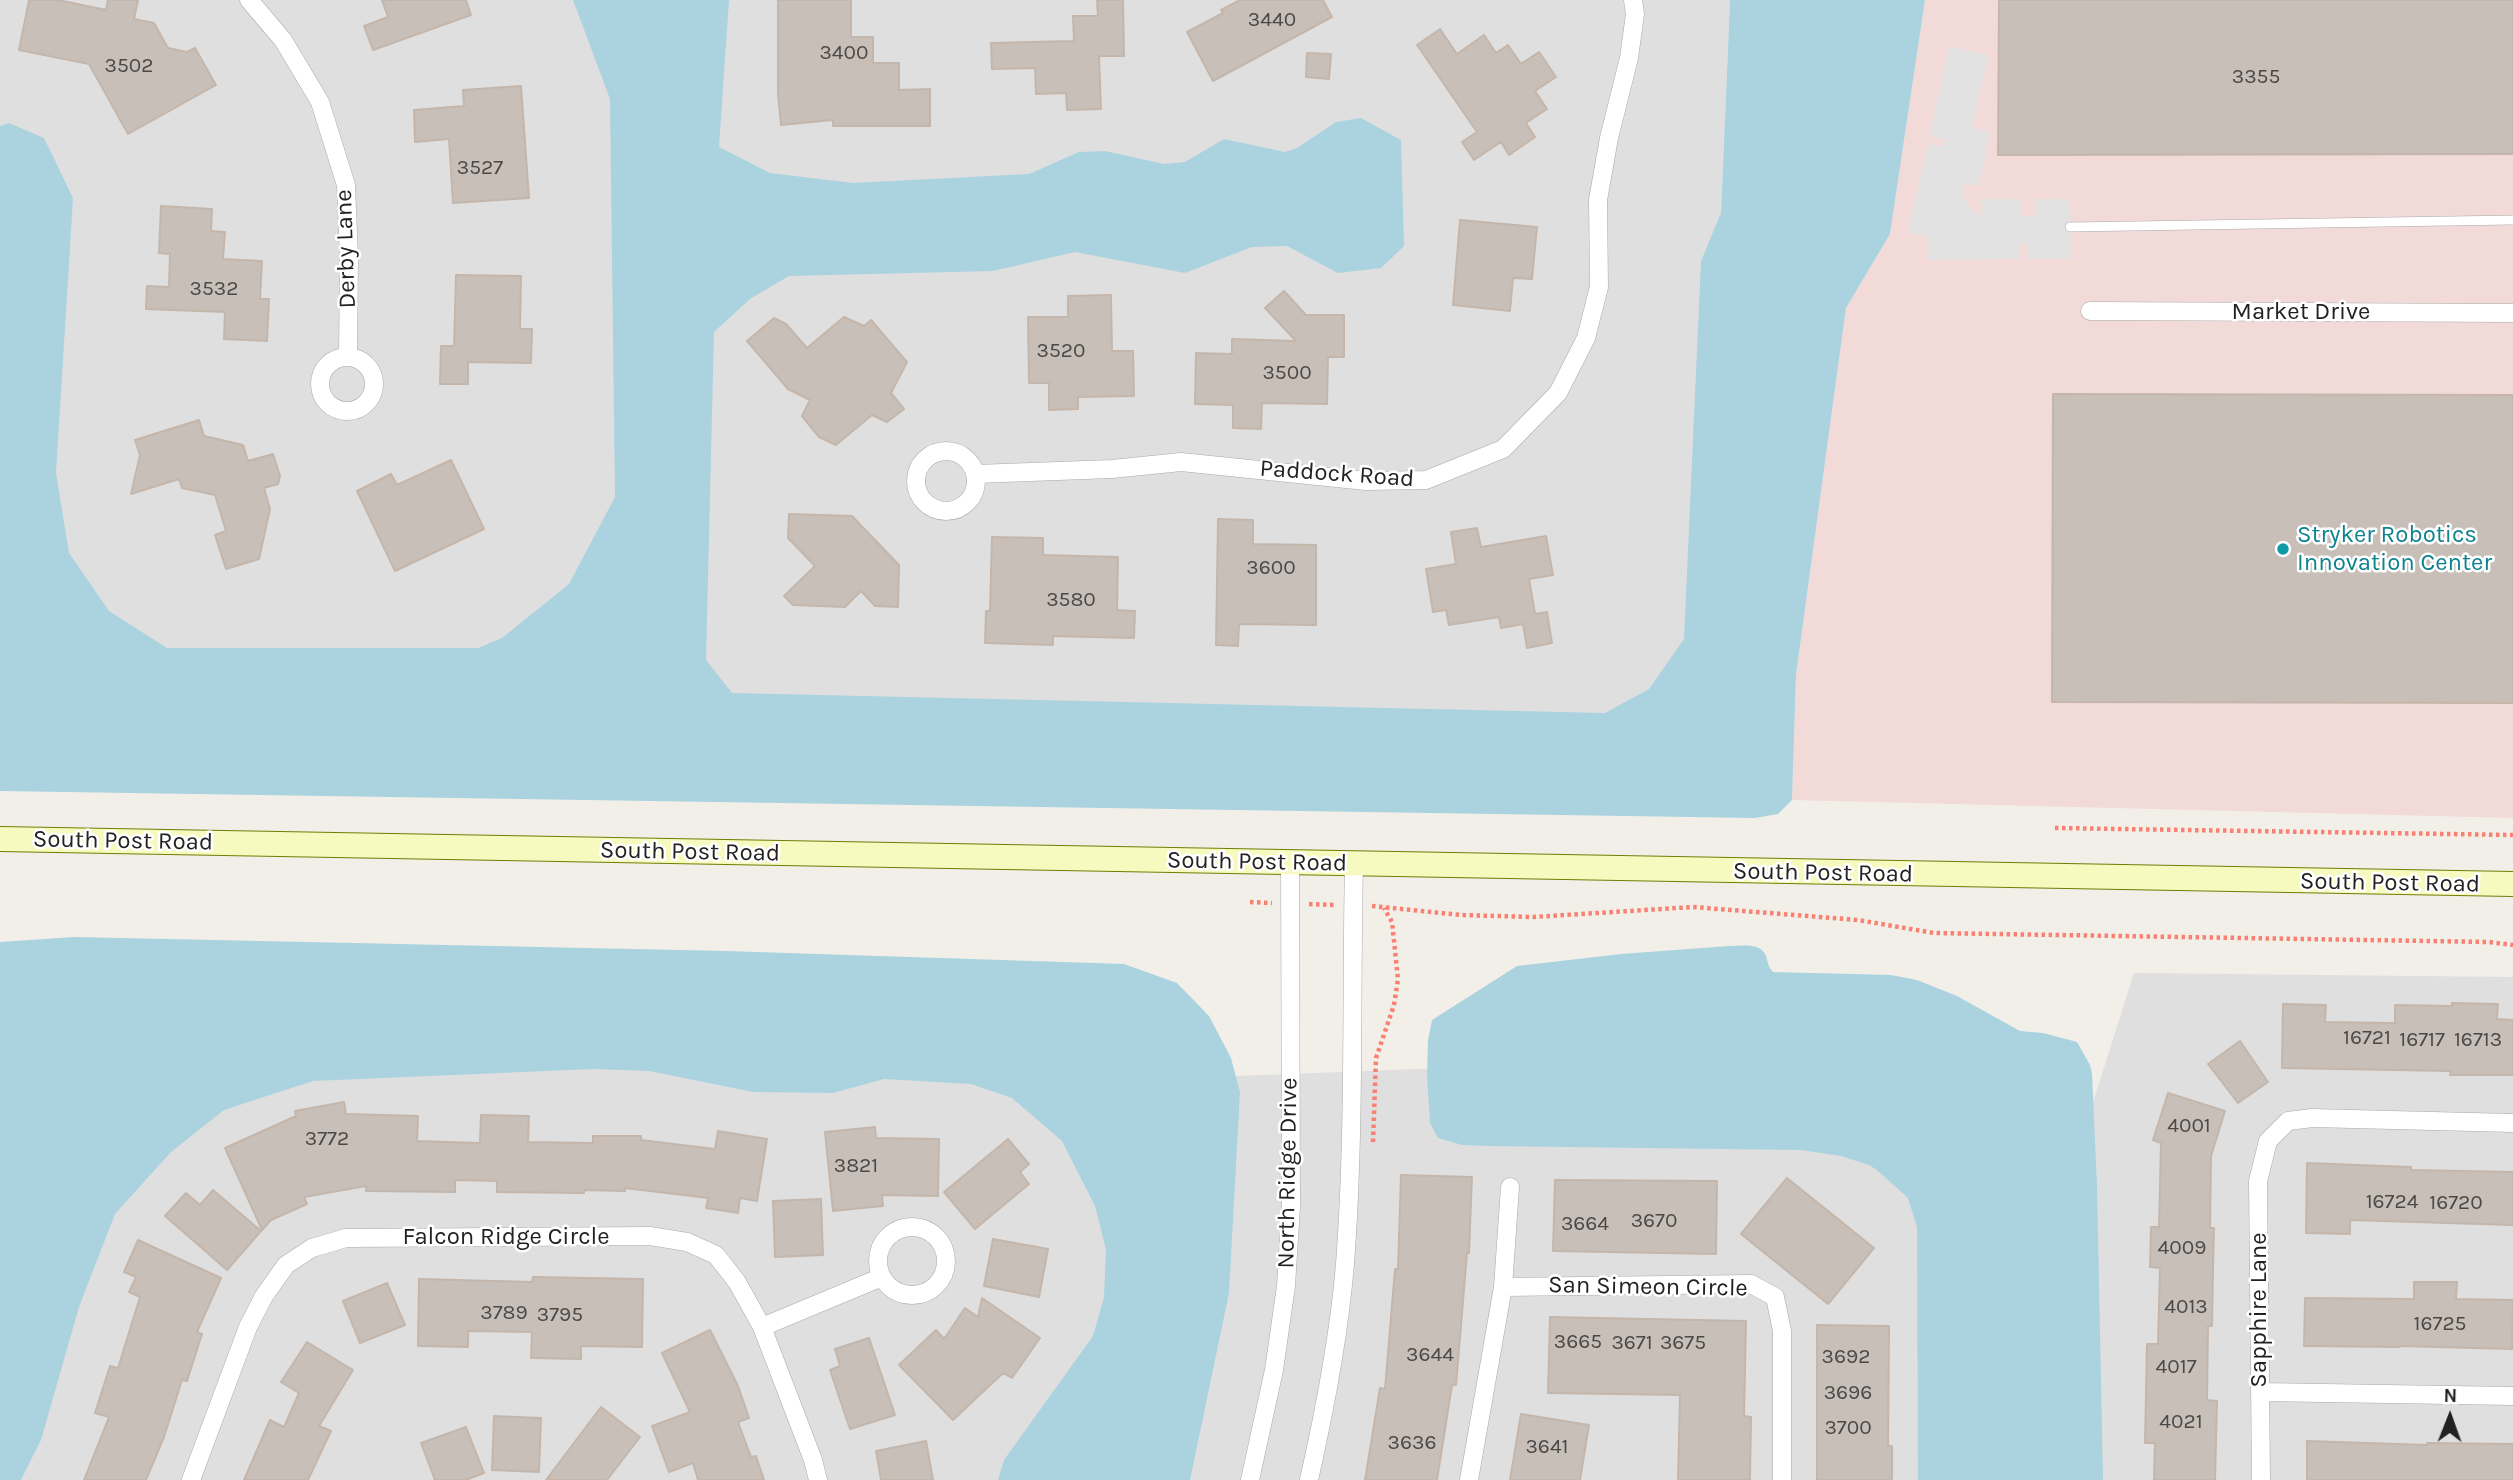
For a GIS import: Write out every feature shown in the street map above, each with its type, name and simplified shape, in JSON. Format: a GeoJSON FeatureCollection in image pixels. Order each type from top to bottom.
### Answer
{"type":"FeatureCollection","features":[{"type":"Feature","properties":{"kind":"street","name":"Derby Lane"},"geometry":{"type":"LineString","coordinates":[[249,0],[283,40],[320,103],[346,185],[349,257],[348,357]]}},
{"type":"Feature","properties":{"kind":"street","name":"Paddock Road"},"geometry":{"type":"LineString","coordinates":[[976,474],[1112,469],[1181,462],[1366,481],[1426,480],[1503,449],[1558,393],[1586,338],[1599,287],[1598,200],[1609,138],[1629,58],[1635,14],[1633,0]]}},
{"type":"Feature","properties":{"kind":"street","name":"Market Drive"},"geometry":{"type":"LineString","coordinates":[[2090,311],[2513,313]]}},
{"type":"Feature","properties":{"kind":"street","name":"South Post Road"},"geometry":{"type":"LineString","coordinates":[[0,839],[2513,884]]}},
{"type":"Feature","properties":{"kind":"street","name":"North Ridge Drive"},"geometry":{"type":"LineString","coordinates":[[1250,1480],[1274,1370],[1291,1207],[1290,863]]}},
{"type":"Feature","properties":{"kind":"street"},"geometry":{"type":"LineString","coordinates":[[1309,1480],[1335,1350],[1345,1267],[1349,1197],[1354,864]]}},
{"type":"Feature","properties":{"kind":"street","name":"Sapphire Lane"},"geometry":{"type":"LineString","coordinates":[[2260,1480],[2258,1181],[2269,1141],[2288,1121],[2312,1118],[2513,1123]]}},
{"type":"Feature","properties":{"kind":"street"},"geometry":{"type":"LineString","coordinates":[[1469,1480],[1503,1287],[1510,1187]]}},
{"type":"Feature","properties":{"kind":"street","name":"Falcon Ridge Circle"},"geometry":{"type":"LineString","coordinates":[[191,1480],[248,1326],[264,1296],[286,1265],[312,1248],[346,1238],[650,1236],[687,1242],[716,1255],[737,1282],[762,1327],[813,1460],[818,1480]]}},
{"type":"Feature","properties":{"kind":"street"},"geometry":{"type":"LineString","coordinates":[[762,1327],[882,1277]]}},
{"type":"Feature","properties":{"kind":"street","name":"San Simeon Circle"},"geometry":{"type":"LineString","coordinates":[[1503,1287],[1751,1284],[1775,1297],[1782,1331],[1782,1480]]}},
{"type":"Feature","properties":{"kind":"street"},"geometry":{"type":"LineString","coordinates":[[2260,1392],[2513,1396]]}},
{"type":"Feature","properties":{"kind":"lane"},"geometry":{"type":"LineString","coordinates":[[2070,227],[2513,220]]}},
{"type":"Feature","properties":{"kind":"path"},"geometry":{"type":"LineString","coordinates":[[2055,828],[2513,835]]}},
{"type":"Feature","properties":{"kind":"path"},"geometry":{"type":"LineString","coordinates":[[1250,902],[1533,917],[1693,908],[1858,920],[1934,933],[2489,942],[2513,945]]}},
{"type":"Feature","properties":{"kind":"shaded area"},"geometry":{"type":"Polygon","coordinates":[[[0,0],[1730,0],[1721,213],[1707,766],[0,729],[0,0]]]}},
{"type":"Feature","properties":{"kind":"shaded area"},"geometry":{"type":"Polygon","coordinates":[[[1925,0],[2513,0],[2513,818],[1792,800],[1796,675],[1846,308],[1890,234],[1925,0]]]}},
{"type":"Feature","properties":{"kind":"shaded area"},"geometry":{"type":"Polygon","coordinates":[[[1949,46],[1988,55],[1972,127],[1990,132],[1979,186],[1963,183],[1963,198],[1975,213],[1981,215],[1982,199],[2021,199],[2022,216],[2035,216],[2035,199],[2070,199],[2071,259],[2028,259],[2028,245],[2022,242],[2019,245],[2019,259],[1927,260],[1927,237],[1908,232],[1928,144],[1941,147],[1946,142],[1930,135],[1949,46]]]}},
{"type":"Feature","properties":{"kind":"shaded area"},"geometry":{"type":"Polygon","coordinates":[[[2134,973],[2513,977],[2513,1480],[2086,1480],[2082,1137],[2134,973]]]}},
{"type":"Feature","properties":{"kind":"shaded area"},"geometry":{"type":"Polygon","coordinates":[[[0,994],[1082,1082],[1547,1064],[1950,1113],[2014,1480],[0,1480],[0,994]]]}},
{"type":"Feature","properties":{"kind":"water"},"geometry":{"type":"Polygon","coordinates":[[[573,0],[729,0],[719,147],[770,173],[853,183],[1029,174],[1079,152],[1105,151],[1164,164],[1185,162],[1224,139],[1285,152],[1297,148],[1336,122],[1361,118],[1401,140],[1404,246],[1381,268],[1338,273],[1287,246],[1252,247],[1185,273],[1075,252],[993,271],[789,276],[750,299],[714,332],[706,660],[732,693],[1605,713],[1649,689],[1684,639],[1701,261],[1721,213],[1730,0],[1925,0],[1890,234],[1846,308],[1796,675],[1792,800],[1778,814],[1755,818],[0,791],[0,126],[9,123],[44,138],[73,198],[56,473],[69,553],[109,611],[167,648],[478,648],[502,638],[569,584],[615,497],[610,99],[573,0]]]}},
{"type":"Feature","properties":{"kind":"water"},"geometry":{"type":"Polygon","coordinates":[[[74,937],[726,951],[1124,964],[1177,983],[1209,1016],[1231,1058],[1240,1092],[1229,1293],[1190,1480],[998,1480],[1004,1460],[1093,1336],[1104,1297],[1106,1250],[1095,1206],[1062,1141],[1012,1098],[971,1084],[884,1079],[833,1093],[753,1092],[649,1071],[593,1069],[313,1081],[224,1110],[171,1152],[115,1214],[79,1307],[41,1440],[21,1480],[0,1480],[0,942],[74,937]]]}},
{"type":"Feature","properties":{"kind":"water"},"geometry":{"type":"Polygon","coordinates":[[[1729,946],[1760,949],[1773,972],[1891,975],[1917,980],[1957,996],[2020,1031],[2043,1033],[2077,1042],[2092,1073],[2103,1480],[1918,1480],[1917,1227],[1908,1198],[1869,1165],[1841,1156],[1801,1150],[1488,1146],[1462,1145],[1438,1138],[1430,1123],[1427,1075],[1428,1040],[1432,1020],[1517,966],[1621,954],[1729,946]]]}},
{"type":"Feature","properties":{"kind":"building"},"geometry":{"type":"Polygon","coordinates":[[[29,0],[58,0],[106,10],[108,0],[138,0],[134,19],[154,23],[168,48],[187,52],[195,48],[216,85],[128,134],[89,64],[19,50],[29,0]]]}},
{"type":"Feature","properties":{"kind":"building"},"geometry":{"type":"Polygon","coordinates":[[[382,0],[466,0],[471,15],[373,50],[364,26],[388,17],[382,0]]]}},
{"type":"Feature","properties":{"kind":"building"},"geometry":{"type":"Polygon","coordinates":[[[778,0],[851,0],[851,37],[873,37],[873,63],[899,63],[899,90],[930,89],[930,126],[833,126],[833,120],[781,125],[778,94],[778,0]]]}},
{"type":"Feature","properties":{"kind":"building"},"geometry":{"type":"Polygon","coordinates":[[[1097,0],[1123,0],[1124,56],[1099,56],[1101,109],[1067,110],[1066,93],[1036,94],[1035,68],[992,69],[991,43],[1074,41],[1073,16],[1098,16],[1097,0]]]}},
{"type":"Feature","properties":{"kind":"building"},"geometry":{"type":"Polygon","coordinates":[[[1240,0],[1323,0],[1332,17],[1213,81],[1187,32],[1223,13],[1221,10],[1240,0]]]}},
{"type":"Feature","properties":{"kind":"building"},"geometry":{"type":"Polygon","coordinates":[[[1999,0],[2513,0],[2513,154],[1998,155],[1999,0]]]}},
{"type":"Feature","properties":{"kind":"building"},"geometry":{"type":"Polygon","coordinates":[[[1440,29],[1457,54],[1484,35],[1496,53],[1508,45],[1521,64],[1539,52],[1556,77],[1535,91],[1547,109],[1526,123],[1535,137],[1509,155],[1501,142],[1474,160],[1462,142],[1477,132],[1417,45],[1440,29]]]}},
{"type":"Feature","properties":{"kind":"building"},"geometry":{"type":"Polygon","coordinates":[[[1307,53],[1331,54],[1329,79],[1306,77],[1307,53]]]}},
{"type":"Feature","properties":{"kind":"building"},"geometry":{"type":"Polygon","coordinates":[[[521,86],[529,198],[453,203],[449,139],[415,142],[414,110],[464,106],[463,90],[521,86]]]}},
{"type":"Feature","properties":{"kind":"building"},"geometry":{"type":"Polygon","coordinates":[[[161,206],[212,209],[211,231],[225,232],[223,259],[262,261],[260,299],[269,299],[267,341],[224,339],[225,312],[146,309],[147,286],[169,287],[170,254],[159,253],[161,206]]]}},
{"type":"Feature","properties":{"kind":"building"},"geometry":{"type":"Polygon","coordinates":[[[1460,220],[1537,227],[1532,279],[1513,278],[1510,311],[1453,305],[1460,220]]]}},
{"type":"Feature","properties":{"kind":"building"},"geometry":{"type":"Polygon","coordinates":[[[456,275],[521,276],[520,329],[532,329],[531,363],[468,362],[468,384],[440,384],[441,346],[454,346],[456,275]]]}},
{"type":"Feature","properties":{"kind":"building"},"geometry":{"type":"Polygon","coordinates":[[[1284,291],[1306,315],[1344,315],[1344,357],[1328,357],[1327,404],[1262,403],[1261,429],[1233,428],[1233,405],[1195,404],[1196,353],[1232,354],[1232,339],[1296,341],[1265,308],[1284,291]]]}},
{"type":"Feature","properties":{"kind":"building"},"geometry":{"type":"Polygon","coordinates":[[[1111,295],[1112,351],[1133,351],[1134,396],[1078,397],[1078,409],[1049,410],[1049,383],[1029,383],[1028,317],[1068,317],[1068,296],[1111,295]]]}},
{"type":"Feature","properties":{"kind":"building"},"geometry":{"type":"Polygon","coordinates":[[[844,317],[864,326],[871,320],[907,362],[891,393],[904,409],[887,422],[872,415],[836,445],[819,437],[802,416],[810,400],[788,389],[747,341],[774,318],[786,324],[807,348],[844,317]]]}},
{"type":"Feature","properties":{"kind":"building","name":"Stryker Robotics Innovation Center"},"geometry":{"type":"Polygon","coordinates":[[[2053,394],[2513,395],[2513,703],[2052,702],[2053,394]]]}},
{"type":"Feature","properties":{"kind":"building"},"geometry":{"type":"Polygon","coordinates":[[[199,420],[204,436],[243,445],[248,461],[273,454],[280,476],[278,484],[264,488],[270,509],[259,559],[226,569],[215,535],[226,531],[215,495],[182,488],[179,479],[131,494],[140,455],[135,440],[199,420]]]}},
{"type":"Feature","properties":{"kind":"building"},"geometry":{"type":"Polygon","coordinates":[[[451,460],[484,529],[395,571],[357,491],[391,474],[397,485],[451,460]]]}},
{"type":"Feature","properties":{"kind":"building"},"geometry":{"type":"Polygon","coordinates":[[[789,514],[852,516],[899,565],[898,607],[875,606],[861,591],[845,607],[793,605],[784,596],[815,566],[788,538],[789,514]]]}},
{"type":"Feature","properties":{"kind":"building"},"geometry":{"type":"Polygon","coordinates":[[[1218,519],[1253,520],[1253,544],[1316,545],[1316,625],[1239,624],[1238,646],[1216,645],[1218,519]]]}},
{"type":"Feature","properties":{"kind":"building"},"geometry":{"type":"Polygon","coordinates":[[[1477,528],[1481,547],[1546,536],[1553,575],[1529,579],[1535,614],[1547,612],[1552,643],[1527,648],[1523,624],[1501,628],[1499,617],[1449,625],[1446,610],[1433,612],[1426,569],[1456,564],[1451,532],[1477,528]]]}},
{"type":"Feature","properties":{"kind":"building"},"geometry":{"type":"Polygon","coordinates":[[[992,537],[1043,538],[1043,555],[1118,557],[1117,610],[1135,611],[1134,638],[1053,636],[1053,645],[985,643],[986,611],[990,611],[992,537]]]}},
{"type":"Feature","properties":{"kind":"building"},"geometry":{"type":"Polygon","coordinates":[[[2452,1003],[2498,1004],[2497,1019],[2513,1020],[2513,1075],[2450,1075],[2451,1071],[2282,1068],[2283,1004],[2326,1005],[2325,1022],[2395,1023],[2395,1005],[2452,1006],[2452,1003]]]}},
{"type":"Feature","properties":{"kind":"building"},"geometry":{"type":"Polygon","coordinates":[[[2240,1041],[2268,1082],[2238,1103],[2208,1064],[2240,1041]]]}},
{"type":"Feature","properties":{"kind":"building"},"geometry":{"type":"Polygon","coordinates":[[[2168,1093],[2225,1111],[2211,1156],[2210,1228],[2214,1228],[2207,1400],[2217,1401],[2215,1480],[2154,1480],[2155,1443],[2145,1443],[2147,1344],[2158,1344],[2160,1268],[2150,1267],[2151,1227],[2159,1227],[2161,1143],[2153,1140],[2168,1093]]]}},
{"type":"Feature","properties":{"kind":"building"},"geometry":{"type":"Polygon","coordinates":[[[344,1102],[346,1114],[418,1116],[417,1141],[480,1143],[481,1115],[529,1116],[528,1142],[593,1143],[593,1136],[641,1136],[641,1140],[715,1149],[718,1131],[767,1139],[757,1201],[740,1198],[738,1213],[706,1208],[708,1198],[625,1188],[625,1191],[584,1190],[584,1193],[497,1192],[497,1181],[455,1180],[455,1192],[366,1191],[366,1186],[304,1197],[307,1204],[271,1220],[262,1230],[225,1148],[296,1116],[295,1111],[344,1102]]]}},
{"type":"Feature","properties":{"kind":"building"},"geometry":{"type":"Polygon","coordinates":[[[875,1127],[876,1138],[939,1139],[938,1196],[882,1195],[883,1206],[833,1211],[825,1132],[875,1127]]]}},
{"type":"Feature","properties":{"kind":"building"},"geometry":{"type":"Polygon","coordinates":[[[1008,1139],[1029,1164],[1020,1172],[1029,1184],[975,1229],[944,1192],[1008,1139]]]}},
{"type":"Feature","properties":{"kind":"building"},"geometry":{"type":"Polygon","coordinates":[[[2307,1163],[2411,1167],[2411,1170],[2513,1172],[2513,1225],[2350,1220],[2350,1234],[2306,1233],[2307,1163]]]}},
{"type":"Feature","properties":{"kind":"building"},"geometry":{"type":"Polygon","coordinates":[[[1401,1175],[1472,1177],[1469,1253],[1456,1385],[1452,1385],[1437,1480],[1365,1480],[1380,1388],[1385,1389],[1395,1269],[1398,1269],[1401,1175]]]}},
{"type":"Feature","properties":{"kind":"building"},"geometry":{"type":"Polygon","coordinates":[[[1787,1178],[1874,1248],[1828,1304],[1741,1234],[1787,1178]]]}},
{"type":"Feature","properties":{"kind":"building"},"geometry":{"type":"Polygon","coordinates":[[[1555,1180],[1717,1181],[1716,1254],[1553,1251],[1555,1180]]]}},
{"type":"Feature","properties":{"kind":"building"},"geometry":{"type":"Polygon","coordinates":[[[213,1190],[261,1231],[227,1270],[165,1216],[186,1193],[200,1205],[213,1190]]]}},
{"type":"Feature","properties":{"kind":"building"},"geometry":{"type":"Polygon","coordinates":[[[821,1199],[823,1255],[775,1257],[773,1201],[821,1199]]]}},
{"type":"Feature","properties":{"kind":"building"},"geometry":{"type":"Polygon","coordinates":[[[993,1239],[1048,1249],[1039,1297],[984,1286],[993,1239]]]}},
{"type":"Feature","properties":{"kind":"building"},"geometry":{"type":"Polygon","coordinates":[[[138,1240],[221,1278],[197,1332],[202,1334],[187,1381],[182,1380],[164,1437],[146,1480],[84,1480],[109,1417],[95,1413],[110,1366],[118,1368],[140,1297],[129,1292],[136,1277],[124,1272],[138,1240]]]}},
{"type":"Feature","properties":{"kind":"building"},"geometry":{"type":"Polygon","coordinates":[[[533,1277],[643,1279],[642,1347],[581,1346],[581,1359],[531,1358],[532,1332],[468,1331],[468,1347],[418,1346],[419,1279],[532,1282],[533,1277]]]}},
{"type":"Feature","properties":{"kind":"building"},"geometry":{"type":"Polygon","coordinates":[[[2414,1282],[2457,1282],[2456,1299],[2513,1300],[2512,1349],[2304,1346],[2305,1298],[2414,1299],[2414,1282]]]}},
{"type":"Feature","properties":{"kind":"building"},"geometry":{"type":"Polygon","coordinates":[[[387,1283],[405,1325],[360,1343],[343,1301],[387,1283]]]}},
{"type":"Feature","properties":{"kind":"building"},"geometry":{"type":"Polygon","coordinates":[[[982,1298],[1040,1338],[1012,1378],[1003,1373],[953,1420],[899,1365],[936,1330],[944,1339],[965,1308],[978,1317],[982,1298]]]}},
{"type":"Feature","properties":{"kind":"building"},"geometry":{"type":"Polygon","coordinates":[[[1550,1317],[1746,1321],[1744,1416],[1751,1417],[1750,1480],[1678,1480],[1680,1395],[1548,1393],[1550,1317]]]}},
{"type":"Feature","properties":{"kind":"building"},"geometry":{"type":"Polygon","coordinates":[[[1817,1325],[1889,1326],[1888,1446],[1892,1446],[1892,1480],[1817,1480],[1817,1325]]]}},
{"type":"Feature","properties":{"kind":"building"},"geometry":{"type":"Polygon","coordinates":[[[710,1330],[738,1386],[749,1418],[738,1422],[751,1457],[756,1456],[764,1480],[698,1480],[693,1463],[669,1472],[652,1426],[690,1412],[662,1353],[710,1330]]]}},
{"type":"Feature","properties":{"kind":"building"},"geometry":{"type":"Polygon","coordinates":[[[869,1338],[895,1415],[850,1429],[830,1370],[840,1366],[835,1349],[869,1338]]]}},
{"type":"Feature","properties":{"kind":"building"},"geometry":{"type":"Polygon","coordinates":[[[307,1342],[353,1370],[319,1426],[331,1431],[308,1480],[244,1480],[270,1420],[284,1427],[299,1393],[281,1382],[307,1342]]]}},
{"type":"Feature","properties":{"kind":"building"},"geometry":{"type":"Polygon","coordinates":[[[601,1407],[640,1437],[607,1480],[546,1480],[601,1407]]]}},
{"type":"Feature","properties":{"kind":"building"},"geometry":{"type":"Polygon","coordinates":[[[1521,1414],[1589,1425],[1580,1480],[1510,1480],[1521,1414]]]}},
{"type":"Feature","properties":{"kind":"building"},"geometry":{"type":"Polygon","coordinates":[[[494,1416],[541,1418],[539,1472],[492,1470],[494,1416]]]}},
{"type":"Feature","properties":{"kind":"building"},"geometry":{"type":"Polygon","coordinates":[[[466,1427],[484,1473],[466,1480],[435,1480],[421,1443],[466,1427]]]}},
{"type":"Feature","properties":{"kind":"building"},"geometry":{"type":"Polygon","coordinates":[[[926,1441],[933,1480],[881,1480],[876,1451],[926,1441]]]}},
{"type":"Feature","properties":{"kind":"building"},"geometry":{"type":"Polygon","coordinates":[[[2307,1441],[2427,1445],[2513,1444],[2513,1480],[2307,1480],[2307,1441]]]}},
{"type":"Feature","properties":{"kind":"place","name":"Stryker Robotics Innovation Center"},"geometry":{"type":"Point","coordinates":[2283,549]}}]}
